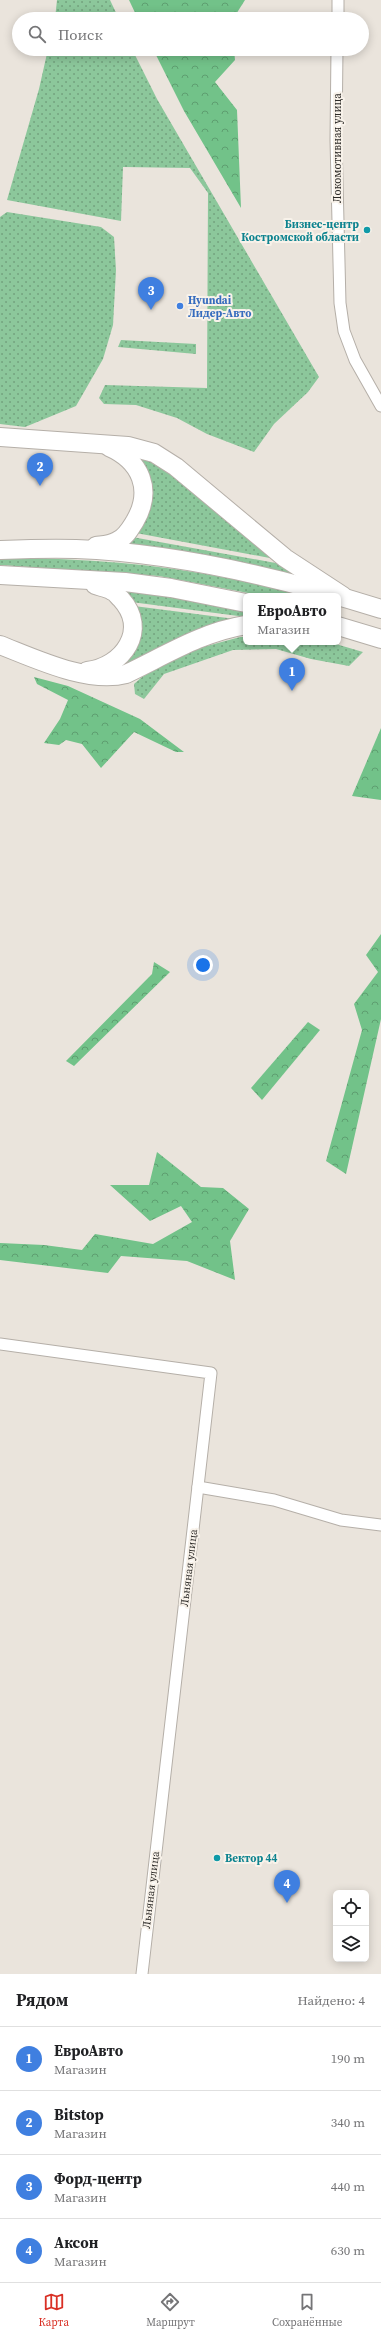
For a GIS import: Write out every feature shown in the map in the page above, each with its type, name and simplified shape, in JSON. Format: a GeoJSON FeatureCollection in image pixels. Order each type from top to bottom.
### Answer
{"type":"FeatureCollection","features":[{"type":"Feature","properties":{"kind":"main road"},"geometry":{"type":"LineString","coordinates":[[0,437],[128,446],[154,453],[176,467],[285,558],[338,593]]}},
{"type":"Feature","properties":{"kind":"main road"},"geometry":{"type":"LineString","coordinates":[[76,549],[110,544],[118,541],[127,533],[140,511],[143,495],[141,478],[133,463],[122,453],[103,445]]}},
{"type":"Feature","properties":{"kind":"main road"},"geometry":{"type":"LineString","coordinates":[[0,550],[76,549],[149,556],[211,566],[330,593]]}},
{"type":"Feature","properties":{"kind":"main road"},"geometry":{"type":"LineString","coordinates":[[0,575],[125,582],[171,588],[243,602]]}},
{"type":"Feature","properties":{"kind":"main road"},"geometry":{"type":"LineString","coordinates":[[76,672],[96,670],[117,659],[126,650],[131,640],[133,626],[131,614],[126,605],[113,591],[78,580]]}},
{"type":"Feature","properties":{"kind":"main road"},"geometry":{"type":"LineString","coordinates":[[343,596],[381,609]]}},
{"type":"Feature","properties":{"kind":"main road"},"geometry":{"type":"LineString","coordinates":[[0,645],[76,672],[98,677],[115,677],[126,674],[192,640],[224,629],[243,626]]}},
{"type":"Feature","properties":{"kind":"main road"},"geometry":{"type":"LineString","coordinates":[[341,627],[381,638]]}},
{"type":"Feature","properties":{"kind":"street"},"geometry":{"type":"LineString","coordinates":[[338,0],[338,12]]}},
{"type":"Feature","properties":{"kind":"street","name":"Локомотивная улица"},"geometry":{"type":"LineString","coordinates":[[337,56],[336,140],[340,302],[344,331],[355,360],[381,406]]}},
{"type":"Feature","properties":{"kind":"street","name":"Льняная улица"},"geometry":{"type":"LineString","coordinates":[[0,1344],[211,1374],[142,1974]]}},
{"type":"Feature","properties":{"kind":"street"},"geometry":{"type":"LineString","coordinates":[[198,1487],[274,1500],[341,1520],[381,1525]]}},
{"type":"Feature","properties":{"kind":"green space"},"geometry":{"type":"Polygon","coordinates":[[[57,0],[110,0],[116,12],[56,12],[57,0]]]}},
{"type":"Feature","properties":{"kind":"green space"},"geometry":{"type":"Polygon","coordinates":[[[129,0],[245,0],[237,12],[135,12],[129,0]]]}},
{"type":"Feature","properties":{"kind":"green space"},"geometry":{"type":"Polygon","coordinates":[[[46,56],[136,56],[157,99],[319,377],[308,392],[274,424],[254,452],[207,434],[177,418],[136,405],[104,404],[99,398],[105,385],[207,388],[208,193],[190,168],[123,167],[121,221],[7,200],[39,89],[46,56]]]}},
{"type":"Feature","properties":{"kind":"green space"},"geometry":{"type":"Polygon","coordinates":[[[156,56],[235,56],[235,60],[215,82],[237,110],[241,208],[184,111],[156,56]]]}},
{"type":"Feature","properties":{"kind":"green space"},"geometry":{"type":"Polygon","coordinates":[[[7,212],[101,227],[114,237],[116,270],[113,325],[103,359],[76,406],[25,427],[0,424],[0,217],[7,212]]]}},
{"type":"Feature","properties":{"kind":"green space"},"geometry":{"type":"Polygon","coordinates":[[[121,340],[196,344],[196,354],[118,347],[121,340]]]}},
{"type":"Feature","properties":{"kind":"green space"},"geometry":{"type":"Polygon","coordinates":[[[134,453],[151,458],[275,559],[136,533],[134,453]]]}},
{"type":"Feature","properties":{"kind":"green space"},"geometry":{"type":"Polygon","coordinates":[[[132,537],[281,564],[294,574],[213,558],[124,544],[132,537]]]}},
{"type":"Feature","properties":{"kind":"green space"},"geometry":{"type":"Polygon","coordinates":[[[0,559],[70,559],[136,564],[203,573],[290,593],[248,593],[159,576],[0,565],[0,559]]]}},
{"type":"Feature","properties":{"kind":"green space"},"geometry":{"type":"Polygon","coordinates":[[[122,587],[243,607],[243,617],[131,602],[122,587]]]}},
{"type":"Feature","properties":{"kind":"green space"},"geometry":{"type":"Polygon","coordinates":[[[134,606],[243,620],[114,670],[134,606]]]}},
{"type":"Feature","properties":{"kind":"green space"},"geometry":{"type":"Polygon","coordinates":[[[243,637],[243,645],[339,645],[363,652],[349,666],[311,659],[276,649],[233,650],[164,674],[144,699],[135,694],[134,684],[142,677],[192,650],[243,637]]]}},
{"type":"Feature","properties":{"kind":"green space"},"geometry":{"type":"Polygon","coordinates":[[[34,677],[68,686],[140,719],[184,752],[176,752],[134,732],[101,768],[82,744],[66,740],[59,745],[44,743],[60,719],[68,700],[37,684],[34,677]]]}},
{"type":"Feature","properties":{"kind":"green space"},"geometry":{"type":"Polygon","coordinates":[[[381,728],[381,800],[352,796],[381,728]]]}},
{"type":"Feature","properties":{"kind":"green space"},"geometry":{"type":"Polygon","coordinates":[[[381,934],[381,1019],[346,1174],[326,1161],[362,1030],[354,1004],[378,972],[366,955],[381,934]]]}},
{"type":"Feature","properties":{"kind":"green space"},"geometry":{"type":"Polygon","coordinates":[[[154,962],[170,972],[74,1066],[66,1061],[152,974],[154,962]]]}},
{"type":"Feature","properties":{"kind":"green space"},"geometry":{"type":"Polygon","coordinates":[[[308,1022],[320,1030],[262,1100],[251,1088],[308,1022]]]}},
{"type":"Feature","properties":{"kind":"green space"},"geometry":{"type":"Polygon","coordinates":[[[157,1152],[201,1187],[223,1188],[249,1209],[230,1241],[235,1280],[187,1261],[121,1256],[108,1273],[0,1260],[0,1243],[44,1245],[82,1250],[95,1234],[153,1244],[192,1222],[181,1206],[150,1221],[110,1185],[149,1185],[157,1152]]]}},
{"type":"Feature","properties":{"kind":"place","name":"Бизнес-центр Костромской области"},"geometry":{"type":"Point","coordinates":[367,230]}},
{"type":"Feature","properties":{"kind":"place","name":"Hyundai Лидер-Авто"},"geometry":{"type":"Point","coordinates":[180,306]}},
{"type":"Feature","properties":{"kind":"place","name":"Форд-центр"},"geometry":{"type":"Point","coordinates":[151,310]}},
{"type":"Feature","properties":{"kind":"place","name":"Bitstop"},"geometry":{"type":"Point","coordinates":[40,486]}},
{"type":"Feature","properties":{"kind":"place","name":"ЕвроАвто"},"geometry":{"type":"Point","coordinates":[292,691]}},
{"type":"Feature","properties":{"kind":"place","name":"Вектор 44"},"geometry":{"type":"Point","coordinates":[217,1858]}},
{"type":"Feature","properties":{"kind":"place","name":"Аксон"},"geometry":{"type":"Point","coordinates":[287,1903]}}]}
